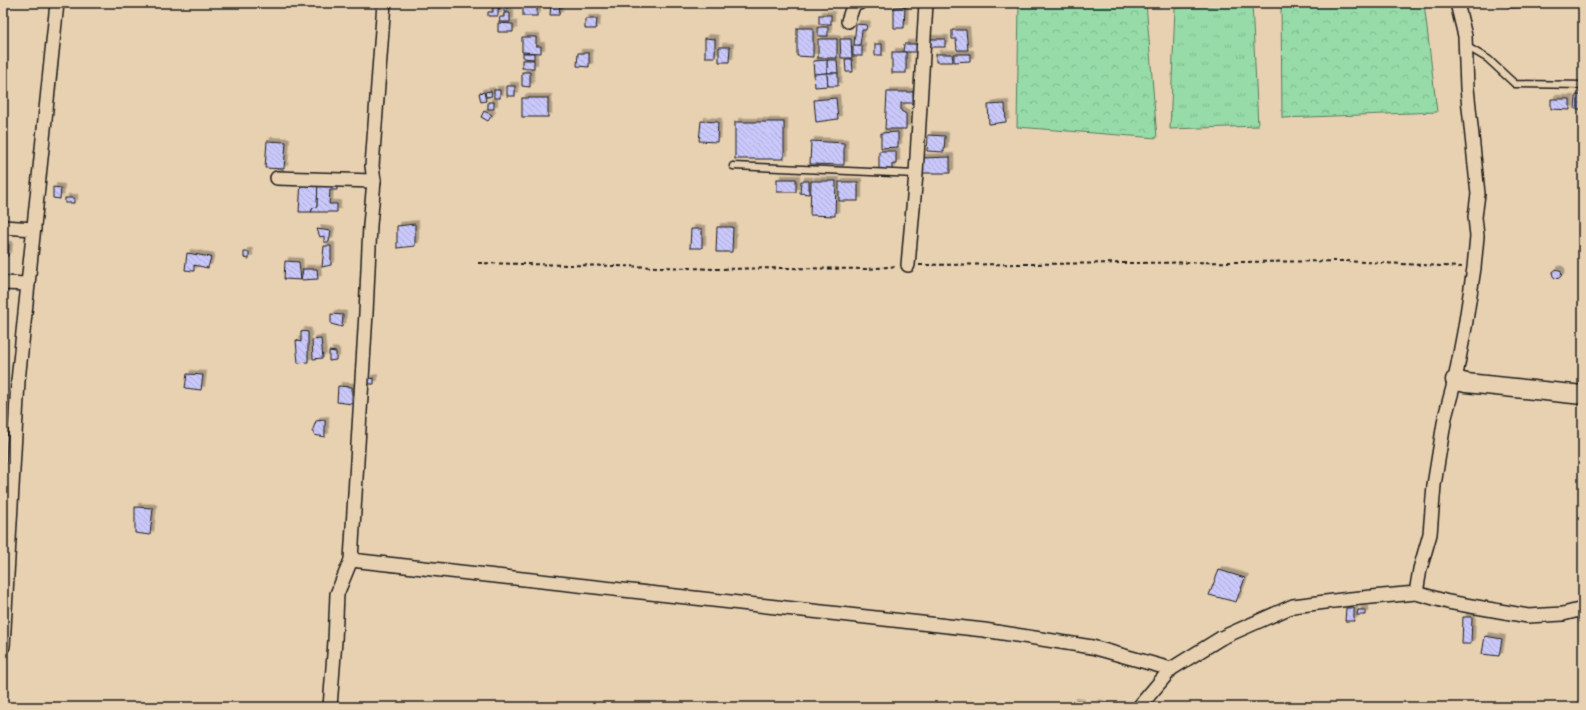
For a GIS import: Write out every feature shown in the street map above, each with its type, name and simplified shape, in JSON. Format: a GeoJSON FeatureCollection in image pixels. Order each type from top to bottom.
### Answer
{"type":"FeatureCollection","features":[{"type":"Feature","properties":{"kind":"street"},"geometry":{"type":"LineString","coordinates":[[3,646],[8,452],[18,382],[57,3]]}},
{"type":"Feature","properties":{"kind":"street"},"geometry":{"type":"LineString","coordinates":[[330,707],[337,594],[350,560],[366,313],[370,225],[374,181],[372,166],[384,3]]}},
{"type":"Feature","properties":{"kind":"street"},"geometry":{"type":"LineString","coordinates":[[848,21],[854,3],[859,3]]}},
{"type":"Feature","properties":{"kind":"street"},"geometry":{"type":"LineString","coordinates":[[908,265],[916,174],[926,3]]}},
{"type":"Feature","properties":{"kind":"street"},"geometry":{"type":"LineString","coordinates":[[1416,593],[1420,569],[1430,534],[1434,485],[1445,417],[1455,380],[1474,268],[1478,194],[1467,88],[1464,36],[1457,3]]}},
{"type":"Feature","properties":{"kind":"street"},"geometry":{"type":"LineString","coordinates":[[277,178],[374,181]]}},
{"type":"Feature","properties":{"kind":"street"},"geometry":{"type":"LineString","coordinates":[[3,227],[34,229]]}},
{"type":"Feature","properties":{"kind":"street"},"geometry":{"type":"LineString","coordinates":[[3,283],[28,284]]}},
{"type":"Feature","properties":{"kind":"street"},"geometry":{"type":"LineString","coordinates":[[1455,380],[1466,383],[1583,394]]}},
{"type":"Feature","properties":{"kind":"street"},"geometry":{"type":"LineString","coordinates":[[350,560],[984,630],[1092,647],[1171,669]]}},
{"type":"Feature","properties":{"kind":"street"},"geometry":{"type":"LineString","coordinates":[[1138,707],[1171,669],[1221,638],[1293,606],[1350,598],[1416,593],[1448,602],[1528,616],[1563,614],[1583,609]]}},
{"type":"Feature","properties":{"kind":"lane"},"geometry":{"type":"LineString","coordinates":[[1465,46],[1488,59],[1515,84],[1583,85]]}},
{"type":"Feature","properties":{"kind":"lane"},"geometry":{"type":"LineString","coordinates":[[734,166],[916,174]]}},
{"type":"Feature","properties":{"kind":"path"},"geometry":{"type":"LineString","coordinates":[[478,263],[716,269],[868,269],[908,265],[1344,261],[1474,268]]}},
{"type":"Feature","properties":{"kind":"green space"},"geometry":{"type":"Polygon","coordinates":[[[1019,3],[1146,3],[1157,138],[1017,127],[1019,3]]]}},
{"type":"Feature","properties":{"kind":"green space"},"geometry":{"type":"Polygon","coordinates":[[[1252,3],[1258,126],[1170,129],[1175,8],[1252,3]]]}},
{"type":"Feature","properties":{"kind":"green space"},"geometry":{"type":"Polygon","coordinates":[[[1281,3],[1424,3],[1437,112],[1282,118],[1281,3]]]}},
{"type":"Feature","properties":{"kind":"building"},"geometry":{"type":"Polygon","coordinates":[[[477,3],[486,3],[486,6],[477,6],[477,3]]]}},
{"type":"Feature","properties":{"kind":"building"},"geometry":{"type":"Polygon","coordinates":[[[499,3],[507,3],[507,12],[504,12],[504,9],[499,9],[499,3]]]}},
{"type":"Feature","properties":{"kind":"building"},"geometry":{"type":"Polygon","coordinates":[[[523,3],[537,3],[537,16],[523,16],[523,3]]]}},
{"type":"Feature","properties":{"kind":"building"},"geometry":{"type":"Polygon","coordinates":[[[551,3],[560,3],[559,15],[550,15],[551,3]]]}},
{"type":"Feature","properties":{"kind":"building"},"geometry":{"type":"Polygon","coordinates":[[[585,3],[592,3],[592,6],[585,6],[585,3]]]}},
{"type":"Feature","properties":{"kind":"building"},"geometry":{"type":"Polygon","coordinates":[[[1509,3],[1534,3],[1534,7],[1509,8],[1509,3]]]}},
{"type":"Feature","properties":{"kind":"building"},"geometry":{"type":"Polygon","coordinates":[[[493,7],[498,7],[498,16],[488,16],[488,12],[493,12],[493,7]]]}},
{"type":"Feature","properties":{"kind":"building"},"geometry":{"type":"Polygon","coordinates":[[[894,7],[905,7],[904,28],[894,28],[894,7]]]}},
{"type":"Feature","properties":{"kind":"building"},"geometry":{"type":"Polygon","coordinates":[[[504,13],[510,13],[510,22],[499,22],[500,17],[504,17],[504,13]]]}},
{"type":"Feature","properties":{"kind":"building"},"geometry":{"type":"Polygon","coordinates":[[[819,15],[831,15],[831,24],[819,24],[819,15]]]}},
{"type":"Feature","properties":{"kind":"building"},"geometry":{"type":"Polygon","coordinates":[[[585,19],[597,19],[596,29],[585,29],[585,19]]]}},
{"type":"Feature","properties":{"kind":"building"},"geometry":{"type":"Polygon","coordinates":[[[498,23],[513,24],[513,32],[498,32],[498,23]]]}},
{"type":"Feature","properties":{"kind":"building"},"geometry":{"type":"Polygon","coordinates":[[[856,24],[867,25],[866,30],[862,30],[860,45],[854,45],[856,24]]]}},
{"type":"Feature","properties":{"kind":"building"},"geometry":{"type":"Polygon","coordinates":[[[818,27],[828,27],[828,36],[818,36],[818,27]]]}},
{"type":"Feature","properties":{"kind":"building"},"geometry":{"type":"Polygon","coordinates":[[[797,28],[813,28],[813,57],[797,56],[797,28]]]}},
{"type":"Feature","properties":{"kind":"building"},"geometry":{"type":"Polygon","coordinates":[[[952,30],[966,30],[968,50],[957,50],[956,39],[952,39],[952,30]]]}},
{"type":"Feature","properties":{"kind":"building"},"geometry":{"type":"Polygon","coordinates":[[[522,37],[536,37],[536,46],[541,46],[541,53],[522,52],[522,37]]]}},
{"type":"Feature","properties":{"kind":"building"},"geometry":{"type":"Polygon","coordinates":[[[705,38],[715,39],[715,57],[705,57],[705,38]]]}},
{"type":"Feature","properties":{"kind":"building"},"geometry":{"type":"Polygon","coordinates":[[[818,39],[837,39],[837,58],[818,58],[818,39]]]}},
{"type":"Feature","properties":{"kind":"building"},"geometry":{"type":"Polygon","coordinates":[[[840,39],[851,39],[852,58],[841,58],[840,39]]]}},
{"type":"Feature","properties":{"kind":"building"},"geometry":{"type":"Polygon","coordinates":[[[928,39],[945,39],[945,47],[928,47],[928,39]]]}},
{"type":"Feature","properties":{"kind":"building"},"geometry":{"type":"Polygon","coordinates":[[[875,44],[882,44],[882,55],[875,55],[875,44]]]}},
{"type":"Feature","properties":{"kind":"building"},"geometry":{"type":"Polygon","coordinates":[[[904,44],[917,44],[917,52],[903,52],[904,44]]]}},
{"type":"Feature","properties":{"kind":"building"},"geometry":{"type":"Polygon","coordinates":[[[853,46],[862,46],[862,56],[853,56],[853,46]]]}},
{"type":"Feature","properties":{"kind":"building"},"geometry":{"type":"Polygon","coordinates":[[[719,47],[730,47],[729,62],[719,62],[719,47]]]}},
{"type":"Feature","properties":{"kind":"building"},"geometry":{"type":"Polygon","coordinates":[[[892,52],[906,52],[906,73],[892,73],[892,52]]]}},
{"type":"Feature","properties":{"kind":"building"},"geometry":{"type":"Polygon","coordinates":[[[523,53],[534,53],[534,59],[523,58],[523,53]]]}},
{"type":"Feature","properties":{"kind":"building"},"geometry":{"type":"Polygon","coordinates":[[[578,53],[589,53],[589,67],[577,66],[578,53]]]}},
{"type":"Feature","properties":{"kind":"building"},"geometry":{"type":"Polygon","coordinates":[[[936,54],[952,54],[953,62],[936,62],[936,54]]]}},
{"type":"Feature","properties":{"kind":"building"},"geometry":{"type":"Polygon","coordinates":[[[954,54],[970,54],[970,61],[954,62],[954,54]]]}},
{"type":"Feature","properties":{"kind":"building"},"geometry":{"type":"Polygon","coordinates":[[[845,59],[852,59],[853,72],[846,72],[845,59]]]}},
{"type":"Feature","properties":{"kind":"building"},"geometry":{"type":"Polygon","coordinates":[[[522,60],[534,60],[534,68],[522,68],[522,60]]]}},
{"type":"Feature","properties":{"kind":"building"},"geometry":{"type":"Polygon","coordinates":[[[827,60],[837,60],[838,73],[827,73],[827,60]]]}},
{"type":"Feature","properties":{"kind":"building"},"geometry":{"type":"Polygon","coordinates":[[[827,60],[827,73],[814,74],[813,61],[827,60]]]}},
{"type":"Feature","properties":{"kind":"building"},"geometry":{"type":"Polygon","coordinates":[[[522,72],[530,72],[530,87],[522,86],[522,72]]]}},
{"type":"Feature","properties":{"kind":"building"},"geometry":{"type":"Polygon","coordinates":[[[827,73],[828,86],[815,87],[814,74],[827,73]]]}},
{"type":"Feature","properties":{"kind":"building"},"geometry":{"type":"Polygon","coordinates":[[[827,73],[838,73],[838,86],[828,86],[827,73]]]}},
{"type":"Feature","properties":{"kind":"building"},"geometry":{"type":"Polygon","coordinates":[[[507,86],[515,86],[515,96],[507,96],[507,86]]]}},
{"type":"Feature","properties":{"kind":"building"},"geometry":{"type":"Polygon","coordinates":[[[494,90],[500,90],[500,98],[494,98],[494,90]]]}},
{"type":"Feature","properties":{"kind":"building"},"geometry":{"type":"Polygon","coordinates":[[[491,91],[492,96],[486,97],[485,92],[491,91]]]}},
{"type":"Feature","properties":{"kind":"building"},"geometry":{"type":"Polygon","coordinates":[[[484,92],[486,101],[481,102],[479,93],[484,92]]]}},
{"type":"Feature","properties":{"kind":"building"},"geometry":{"type":"Polygon","coordinates":[[[887,92],[913,92],[914,103],[901,103],[901,111],[906,114],[906,129],[885,129],[887,92]]]}},
{"type":"Feature","properties":{"kind":"building"},"geometry":{"type":"Polygon","coordinates":[[[1576,95],[1583,95],[1583,109],[1575,109],[1576,95]]]}},
{"type":"Feature","properties":{"kind":"building"},"geometry":{"type":"Polygon","coordinates":[[[522,98],[548,98],[548,117],[522,117],[522,98]]]}},
{"type":"Feature","properties":{"kind":"building"},"geometry":{"type":"Polygon","coordinates":[[[836,98],[838,119],[816,122],[814,100],[836,98]]]}},
{"type":"Feature","properties":{"kind":"building"},"geometry":{"type":"Polygon","coordinates":[[[1551,99],[1570,99],[1570,110],[1551,109],[1551,99]]]}},
{"type":"Feature","properties":{"kind":"building"},"geometry":{"type":"Polygon","coordinates":[[[488,102],[494,102],[494,109],[488,109],[488,102]]]}},
{"type":"Feature","properties":{"kind":"building"},"geometry":{"type":"Polygon","coordinates":[[[1005,104],[1006,122],[989,124],[988,105],[1005,104]]]}},
{"type":"Feature","properties":{"kind":"building"},"geometry":{"type":"Polygon","coordinates":[[[484,111],[492,115],[488,121],[481,117],[484,111]]]}},
{"type":"Feature","properties":{"kind":"building"},"geometry":{"type":"Polygon","coordinates":[[[701,121],[718,122],[717,142],[699,141],[701,121]]]}},
{"type":"Feature","properties":{"kind":"building"},"geometry":{"type":"Polygon","coordinates":[[[735,122],[784,122],[784,159],[735,159],[735,122]]]}},
{"type":"Feature","properties":{"kind":"building"},"geometry":{"type":"Polygon","coordinates":[[[898,132],[898,147],[881,148],[881,133],[898,132]]]}},
{"type":"Feature","properties":{"kind":"building"},"geometry":{"type":"Polygon","coordinates":[[[928,135],[945,136],[944,152],[927,151],[928,135]]]}},
{"type":"Feature","properties":{"kind":"building"},"geometry":{"type":"Polygon","coordinates":[[[267,141],[286,142],[284,169],[265,168],[267,141]]]}},
{"type":"Feature","properties":{"kind":"building"},"geometry":{"type":"Polygon","coordinates":[[[811,141],[844,143],[844,165],[810,164],[811,141]]]}},
{"type":"Feature","properties":{"kind":"building"},"geometry":{"type":"Polygon","coordinates":[[[879,151],[896,151],[896,164],[892,164],[892,170],[879,170],[879,151]]]}},
{"type":"Feature","properties":{"kind":"building"},"geometry":{"type":"Polygon","coordinates":[[[950,157],[950,173],[922,173],[922,158],[950,157]]]}},
{"type":"Feature","properties":{"kind":"building"},"geometry":{"type":"Polygon","coordinates":[[[777,179],[796,179],[796,192],[777,192],[777,179]]]}},
{"type":"Feature","properties":{"kind":"building"},"geometry":{"type":"Polygon","coordinates":[[[301,181],[318,181],[317,207],[313,208],[311,212],[299,212],[301,181]]]}},
{"type":"Feature","properties":{"kind":"building"},"geometry":{"type":"Polygon","coordinates":[[[318,181],[337,183],[337,190],[330,190],[329,204],[337,204],[337,212],[311,212],[313,208],[317,207],[318,181]]]}},
{"type":"Feature","properties":{"kind":"building"},"geometry":{"type":"Polygon","coordinates":[[[801,181],[809,181],[809,194],[800,193],[801,181]]]}},
{"type":"Feature","properties":{"kind":"building"},"geometry":{"type":"Polygon","coordinates":[[[811,181],[836,181],[835,216],[810,215],[811,181]]]}},
{"type":"Feature","properties":{"kind":"building"},"geometry":{"type":"Polygon","coordinates":[[[839,182],[858,182],[858,201],[839,201],[839,182]]]}},
{"type":"Feature","properties":{"kind":"building"},"geometry":{"type":"Polygon","coordinates":[[[53,187],[61,188],[60,199],[53,198],[53,187]]]}},
{"type":"Feature","properties":{"kind":"building"},"geometry":{"type":"Polygon","coordinates":[[[65,198],[74,198],[74,203],[65,203],[65,198]]]}},
{"type":"Feature","properties":{"kind":"building"},"geometry":{"type":"Polygon","coordinates":[[[415,224],[415,246],[397,248],[397,226],[415,224]]]}},
{"type":"Feature","properties":{"kind":"building"},"geometry":{"type":"Polygon","coordinates":[[[717,227],[733,227],[732,252],[716,252],[717,227]]]}},
{"type":"Feature","properties":{"kind":"building"},"geometry":{"type":"Polygon","coordinates":[[[317,229],[331,231],[329,242],[324,242],[324,236],[320,237],[317,229]]]}},
{"type":"Feature","properties":{"kind":"building"},"geometry":{"type":"Polygon","coordinates":[[[691,229],[702,229],[702,248],[690,248],[691,229]]]}},
{"type":"Feature","properties":{"kind":"building"},"geometry":{"type":"Polygon","coordinates":[[[3,245],[9,245],[8,256],[3,256],[3,245]]]}},
{"type":"Feature","properties":{"kind":"building"},"geometry":{"type":"Polygon","coordinates":[[[324,246],[331,246],[331,265],[322,267],[324,246]]]}},
{"type":"Feature","properties":{"kind":"building"},"geometry":{"type":"Polygon","coordinates":[[[244,252],[249,252],[249,259],[244,258],[244,252]]]}},
{"type":"Feature","properties":{"kind":"building"},"geometry":{"type":"Polygon","coordinates":[[[187,253],[211,257],[208,268],[194,265],[194,271],[185,270],[187,253]]]}},
{"type":"Feature","properties":{"kind":"building"},"geometry":{"type":"Polygon","coordinates":[[[285,261],[299,262],[301,280],[284,279],[285,261]]]}},
{"type":"Feature","properties":{"kind":"building"},"geometry":{"type":"Polygon","coordinates":[[[303,269],[317,269],[318,279],[301,280],[303,269]]]}},
{"type":"Feature","properties":{"kind":"building"},"geometry":{"type":"Polygon","coordinates":[[[1555,270],[1559,270],[1561,274],[1559,278],[1555,278],[1553,276],[1553,272],[1555,270]]]}},
{"type":"Feature","properties":{"kind":"building"},"geometry":{"type":"Polygon","coordinates":[[[331,314],[343,315],[342,327],[331,324],[331,314]]]}},
{"type":"Feature","properties":{"kind":"building"},"geometry":{"type":"Polygon","coordinates":[[[301,331],[308,332],[308,362],[298,363],[296,340],[301,342],[301,331]]]}},
{"type":"Feature","properties":{"kind":"building"},"geometry":{"type":"Polygon","coordinates":[[[321,339],[323,358],[313,359],[312,340],[321,339]]]}},
{"type":"Feature","properties":{"kind":"building"},"geometry":{"type":"Polygon","coordinates":[[[329,351],[336,352],[336,360],[329,361],[329,351]]]}},
{"type":"Feature","properties":{"kind":"building"},"geometry":{"type":"Polygon","coordinates":[[[187,374],[203,375],[201,390],[185,388],[187,374]]]}},
{"type":"Feature","properties":{"kind":"building"},"geometry":{"type":"Polygon","coordinates":[[[374,378],[374,384],[368,384],[368,379],[374,378]]]}},
{"type":"Feature","properties":{"kind":"building"},"geometry":{"type":"Polygon","coordinates":[[[338,386],[352,387],[352,404],[337,402],[338,386]]]}},
{"type":"Feature","properties":{"kind":"building"},"geometry":{"type":"Polygon","coordinates":[[[325,420],[325,437],[314,435],[314,432],[312,432],[316,421],[325,420]]]}},
{"type":"Feature","properties":{"kind":"building"},"geometry":{"type":"Polygon","coordinates":[[[135,507],[153,508],[150,535],[135,533],[135,507]]]}},
{"type":"Feature","properties":{"kind":"building"},"geometry":{"type":"Polygon","coordinates":[[[1219,570],[1245,578],[1236,602],[1209,595],[1219,570]]]}},
{"type":"Feature","properties":{"kind":"building"},"geometry":{"type":"Polygon","coordinates":[[[1346,608],[1354,608],[1354,621],[1345,621],[1346,608]]]}},
{"type":"Feature","properties":{"kind":"building"},"geometry":{"type":"Polygon","coordinates":[[[1358,610],[1365,610],[1365,615],[1357,615],[1358,610]]]}},
{"type":"Feature","properties":{"kind":"building"},"geometry":{"type":"Polygon","coordinates":[[[1463,617],[1472,617],[1471,644],[1462,644],[1463,617]]]}},
{"type":"Feature","properties":{"kind":"building"},"geometry":{"type":"Polygon","coordinates":[[[1485,636],[1502,639],[1499,656],[1482,654],[1485,636]]]}},
{"type":"Feature","properties":{"kind":"building"},"geometry":{"type":"Polygon","coordinates":[[[1073,702],[1081,703],[1079,707],[1071,707],[1073,702]]]}},
{"type":"Feature","properties":{"kind":"building"},"geometry":{"type":"Polygon","coordinates":[[[1096,703],[1107,707],[1095,707],[1096,703]]]}}]}
